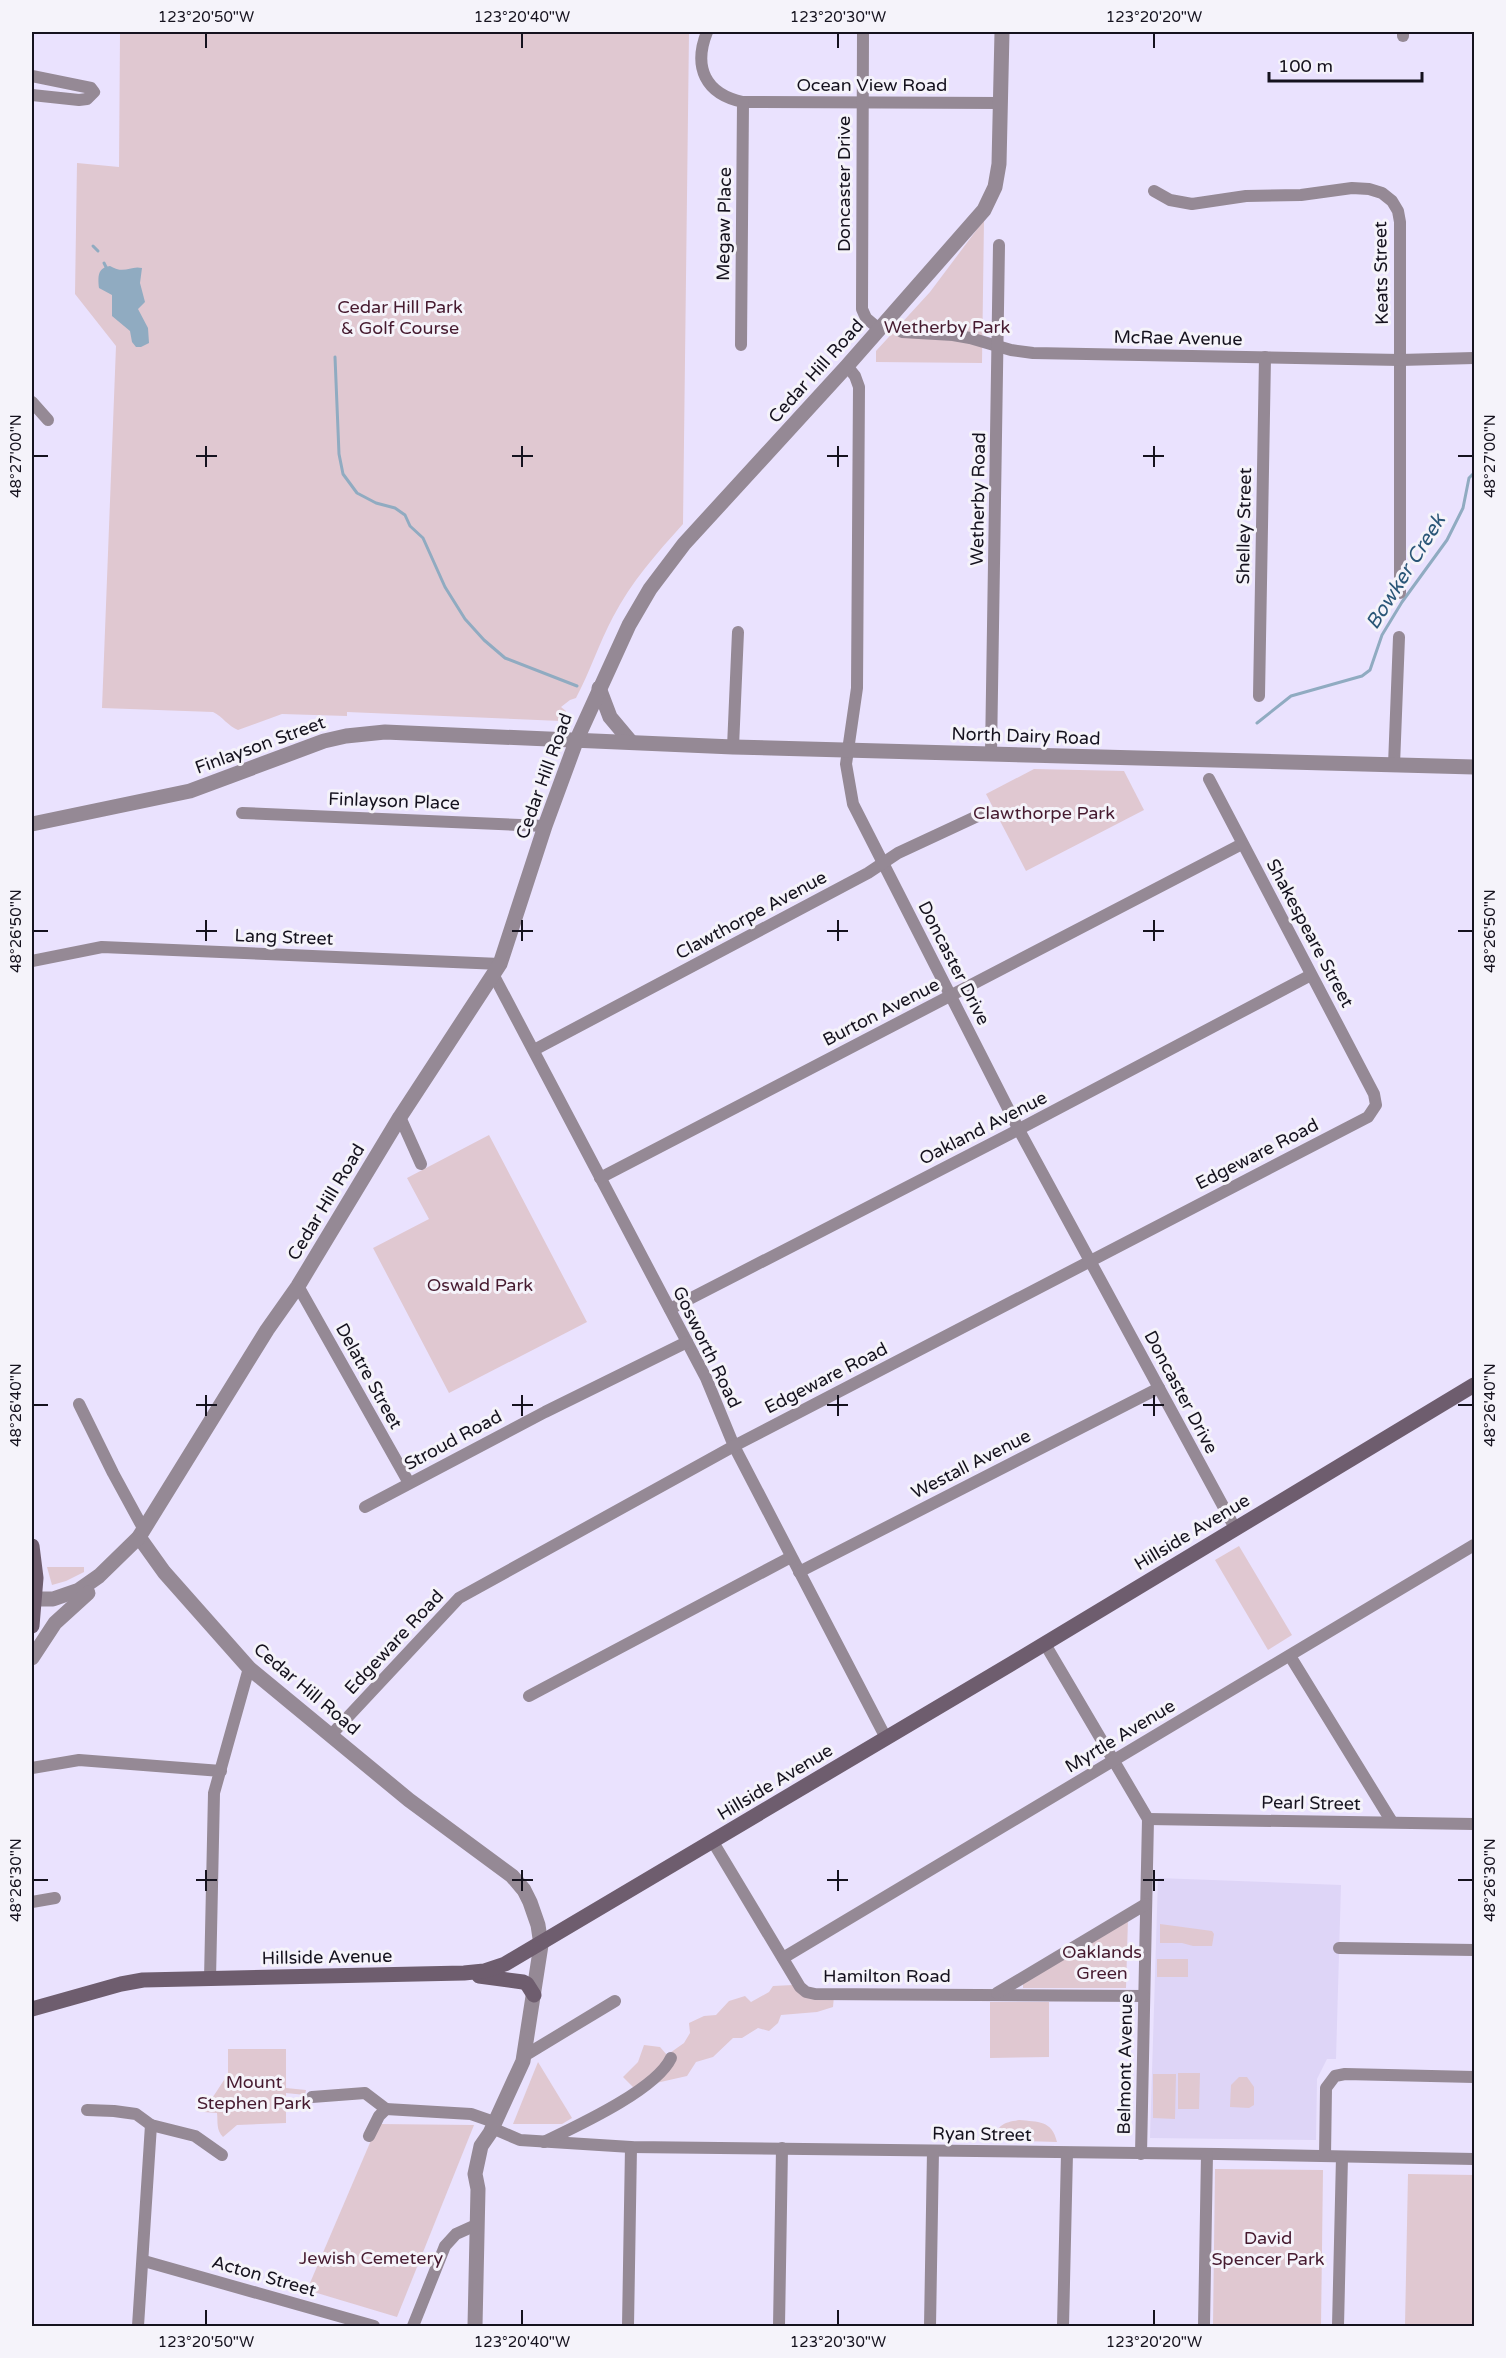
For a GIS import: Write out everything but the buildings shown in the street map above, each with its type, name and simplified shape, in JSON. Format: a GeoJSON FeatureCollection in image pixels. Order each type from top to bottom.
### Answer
{"type":"FeatureCollection","features":[{"type":"Feature","properties":{"kind":"main road","name":"Hillside Avenue"},"geometry":{"type":"LineString","coordinates":[[32,2009],[143,1980],[464,1973],[484,1971],[505,1964],[541,1945],[1045,1644],[1474,1385]]}},
{"type":"Feature","properties":{"kind":"main road"},"geometry":{"type":"LineString","coordinates":[[32,1546],[36,1578],[32,1626]]}},
{"type":"Feature","properties":{"kind":"main road"},"geometry":{"type":"LineString","coordinates":[[464,1973],[522,1982],[527,1984],[534,1995]]}},
{"type":"Feature","properties":{"kind":"street"},"geometry":{"type":"LineString","coordinates":[[707,32],[701,58],[706,79],[721,96],[743,102]]}},
{"type":"Feature","properties":{"kind":"street","name":"Doncaster Drive"},"geometry":{"type":"LineString","coordinates":[[863,32],[862,309],[866,318],[883,325]]}},
{"type":"Feature","properties":{"kind":"street","name":"Cedar Hill Road"},"geometry":{"type":"LineString","coordinates":[[475,2326],[478,2189],[475,2174],[477,2158],[514,2084],[524,2056],[541,1945],[538,1925],[530,1902],[524,1890],[512,1876],[409,1800],[249,1668],[164,1572],[141,1532],[496,969],[577,739],[629,625],[650,589],[672,559],[847,366],[984,210],[995,187],[999,164],[1002,32]]}},
{"type":"Feature","properties":{"kind":"street"},"geometry":{"type":"LineString","coordinates":[[32,76],[91,88],[94,92],[87,99],[79,100],[32,95]]}},
{"type":"Feature","properties":{"kind":"street","name":"Ocean View Road"},"geometry":{"type":"LineString","coordinates":[[743,102],[1001,103]]}},
{"type":"Feature","properties":{"kind":"street","name":"Megaw Place"},"geometry":{"type":"LineString","coordinates":[[741,345],[743,102]]}},
{"type":"Feature","properties":{"kind":"street","name":"Keats Street"},"geometry":{"type":"LineString","coordinates":[[1154,190],[1170,200],[1192,204],[1240,196],[1302,195],[1352,188],[1376,190],[1387,196],[1395,206],[1400,222],[1400,593]]}},
{"type":"Feature","properties":{"kind":"street","name":"Wetherby Road"},"geometry":{"type":"LineString","coordinates":[[991,754],[999,245]]}},
{"type":"Feature","properties":{"kind":"street","name":"McRae Avenue"},"geometry":{"type":"LineString","coordinates":[[883,325],[902,332],[953,335],[1033,353],[1401,360],[1474,358]]}},
{"type":"Feature","properties":{"kind":"street","name":"Shelley Street"},"geometry":{"type":"LineString","coordinates":[[1258,696],[1265,357]]}},
{"type":"Feature","properties":{"kind":"street","name":"Doncaster Drive"},"geometry":{"type":"LineString","coordinates":[[847,366],[855,376],[859,387],[857,688],[846,750],[846,773],[850,794],[1018,1130],[1235,1528]]}},
{"type":"Feature","properties":{"kind":"street"},"geometry":{"type":"LineString","coordinates":[[32,402],[48,420]]}},
{"type":"Feature","properties":{"kind":"street"},"geometry":{"type":"LineString","coordinates":[[733,747],[738,632]]}},
{"type":"Feature","properties":{"kind":"street"},"geometry":{"type":"LineString","coordinates":[[1394,765],[1399,637]]}},
{"type":"Feature","properties":{"kind":"street"},"geometry":{"type":"LineString","coordinates":[[599,688],[610,717],[631,742]]}},
{"type":"Feature","properties":{"kind":"street","name":"Finlayson Street"},"geometry":{"type":"LineString","coordinates":[[32,824],[190,791],[303,748],[346,736],[398,732],[577,739]]}},
{"type":"Feature","properties":{"kind":"street","name":"North Dairy Road"},"geometry":{"type":"LineString","coordinates":[[577,739],[733,747],[1474,767]]}},
{"type":"Feature","properties":{"kind":"street","name":"Shakespeare Street"},"geometry":{"type":"LineString","coordinates":[[1209,779],[1374,1094],[1376,1106]]}},
{"type":"Feature","properties":{"kind":"street","name":"Finlayson Place"},"geometry":{"type":"LineString","coordinates":[[242,813],[545,826]]}},
{"type":"Feature","properties":{"kind":"street","name":"Clawthorpe Avenue"},"geometry":{"type":"LineString","coordinates":[[534,1050],[868,873],[898,854],[984,813]]}},
{"type":"Feature","properties":{"kind":"street","name":"Burton Avenue"},"geometry":{"type":"LineString","coordinates":[[600,1178],[1242,844]]}},
{"type":"Feature","properties":{"kind":"street","name":"Lang Street"},"geometry":{"type":"LineString","coordinates":[[32,961],[102,947],[496,969]]}},
{"type":"Feature","properties":{"kind":"street","name":"Gosworth Road"},"geometry":{"type":"LineString","coordinates":[[496,969],[534,1050],[705,1378],[734,1446],[886,1738]]}},
{"type":"Feature","properties":{"kind":"street","name":"Oakland Avenue"},"geometry":{"type":"LineString","coordinates":[[670,1309],[1018,1130],[1311,975]]}},
{"type":"Feature","properties":{"kind":"street","name":"Edgeware Road"},"geometry":{"type":"LineString","coordinates":[[331,1736],[459,1598],[734,1446],[1368,1117],[1376,1106]]}},
{"type":"Feature","properties":{"kind":"street"},"geometry":{"type":"LineString","coordinates":[[400,1118],[421,1164]]}},
{"type":"Feature","properties":{"kind":"street","name":"Delatre Street"},"geometry":{"type":"LineString","coordinates":[[298,1286],[409,1483]]}},
{"type":"Feature","properties":{"kind":"street","name":"Stroud Road"},"geometry":{"type":"LineString","coordinates":[[365,1507],[545,1412],[687,1342]]}},
{"type":"Feature","properties":{"kind":"street","name":"Westall Avenue"},"geometry":{"type":"LineString","coordinates":[[799,1572],[1159,1388]]}},
{"type":"Feature","properties":{"kind":"street"},"geometry":{"type":"LineString","coordinates":[[35,1599],[67,1596],[99,1575],[141,1532],[80,1404]]}},
{"type":"Feature","properties":{"kind":"street","name":"Myrtle Avenue"},"geometry":{"type":"LineString","coordinates":[[783,1958],[1474,1545]]}},
{"type":"Feature","properties":{"kind":"street"},"geometry":{"type":"LineString","coordinates":[[529,1696],[791,1557]]}},
{"type":"Feature","properties":{"kind":"street"},"geometry":{"type":"LineString","coordinates":[[32,1658],[55,1623],[71,1606],[91,1591],[99,1575]]}},
{"type":"Feature","properties":{"kind":"street"},"geometry":{"type":"LineString","coordinates":[[1045,1644],[1148,1819]]}},
{"type":"Feature","properties":{"kind":"street"},"geometry":{"type":"LineString","coordinates":[[1290,1656],[1392,1822]]}},
{"type":"Feature","properties":{"kind":"street"},"geometry":{"type":"LineString","coordinates":[[210,1979],[214,1793],[249,1668]]}},
{"type":"Feature","properties":{"kind":"street"},"geometry":{"type":"LineString","coordinates":[[32,1768],[79,1760],[221,1771]]}},
{"type":"Feature","properties":{"kind":"street","name":"Pearl Street"},"geometry":{"type":"LineString","coordinates":[[1148,1819],[1474,1824]]}},
{"type":"Feature","properties":{"kind":"street","name":"Belmont Avenue"},"geometry":{"type":"LineString","coordinates":[[1142,2154],[1148,1819]]}},
{"type":"Feature","properties":{"kind":"street","name":"Hamilton Road"},"geometry":{"type":"LineString","coordinates":[[713,1842],[800,1987],[806,1992],[815,1994],[1144,1996]]}},
{"type":"Feature","properties":{"kind":"street"},"geometry":{"type":"LineString","coordinates":[[32,1902],[56,1898]]}},
{"type":"Feature","properties":{"kind":"street"},"geometry":{"type":"LineString","coordinates":[[996,1994],[1146,1904]]}},
{"type":"Feature","properties":{"kind":"street"},"geometry":{"type":"LineString","coordinates":[[1339,1948],[1474,1950]]}},
{"type":"Feature","properties":{"kind":"street"},"geometry":{"type":"LineString","coordinates":[[524,2056],[615,2001]]}},
{"type":"Feature","properties":{"kind":"street"},"geometry":{"type":"LineString","coordinates":[[543,2143],[608,2109],[656,2078],[666,2068],[670,2058]]}},
{"type":"Feature","properties":{"kind":"street"},"geometry":{"type":"LineString","coordinates":[[1325,2156],[1326,2088],[1335,2076],[1345,2074],[1474,2077]]}},
{"type":"Feature","properties":{"kind":"street","name":"Ryan Street"},"geometry":{"type":"LineString","coordinates":[[312,2097],[365,2093],[386,2109],[471,2114],[492,2128],[520,2140],[543,2143],[631,2147],[1474,2159]]}},
{"type":"Feature","properties":{"kind":"street"},"geometry":{"type":"LineString","coordinates":[[369,2136],[379,2116],[386,2109]]}},
{"type":"Feature","properties":{"kind":"street"},"geometry":{"type":"LineString","coordinates":[[87,2110],[136,2114],[151,2126],[195,2136],[222,2155]]}},
{"type":"Feature","properties":{"kind":"street"},"geometry":{"type":"LineString","coordinates":[[138,2326],[151,2126]]}},
{"type":"Feature","properties":{"kind":"street"},"geometry":{"type":"LineString","coordinates":[[628,2326],[631,2147]]}},
{"type":"Feature","properties":{"kind":"street"},"geometry":{"type":"LineString","coordinates":[[779,2326],[782,2148]]}},
{"type":"Feature","properties":{"kind":"street"},"geometry":{"type":"LineString","coordinates":[[930,2326],[933,2151]]}},
{"type":"Feature","properties":{"kind":"street"},"geometry":{"type":"LineString","coordinates":[[1063,2326],[1067,2153]]}},
{"type":"Feature","properties":{"kind":"street"},"geometry":{"type":"LineString","coordinates":[[1204,2326],[1207,2154]]}},
{"type":"Feature","properties":{"kind":"street"},"geometry":{"type":"LineString","coordinates":[[1338,2326],[1342,2157]]}},
{"type":"Feature","properties":{"kind":"street"},"geometry":{"type":"LineString","coordinates":[[413,2326],[445,2246],[456,2234],[476,2225]]}},
{"type":"Feature","properties":{"kind":"street","name":"Acton Street"},"geometry":{"type":"LineString","coordinates":[[144,2261],[374,2326]]}},
{"type":"Feature","properties":{"kind":"shaded area"},"geometry":{"type":"Polygon","coordinates":[[[1158,1878],[1341,1885],[1336,2059],[1327,2059],[1317,2079],[1316,2140],[1150,2138],[1158,1878]]]}},
{"type":"Feature","properties":{"kind":"green space","name":"Cedar Hill Park & Golf Course"},"geometry":{"type":"Polygon","coordinates":[[[120,32],[689,32],[683,524],[645,568],[620,604],[576,698],[561,707],[566,711],[565,719],[561,718],[561,721],[347,712],[347,716],[282,714],[238,730],[213,712],[102,708],[116,346],[75,294],[77,163],[119,167],[120,32]]]}},
{"type":"Feature","properties":{"kind":"green space","name":"Wetherby Park"},"geometry":{"type":"Polygon","coordinates":[[[984,220],[982,363],[876,362],[876,351],[930,292],[984,220]]]}},
{"type":"Feature","properties":{"kind":"green space","name":"Clawthorpe Park"},"geometry":{"type":"Polygon","coordinates":[[[1034,769],[1124,771],[1144,810],[1026,871],[986,794],[1034,769]]]}},
{"type":"Feature","properties":{"kind":"green space","name":"Oswald Park"},"geometry":{"type":"Polygon","coordinates":[[[489,1135],[587,1322],[449,1393],[373,1248],[429,1219],[407,1178],[489,1135]]]}},
{"type":"Feature","properties":{"kind":"green space"},"geometry":{"type":"Polygon","coordinates":[[[1239,1546],[1292,1635],[1268,1650],[1215,1560],[1239,1546]]]}},
{"type":"Feature","properties":{"kind":"green space"},"geometry":{"type":"Polygon","coordinates":[[[47,1567],[84,1567],[84,1572],[52,1585],[47,1567]]]}},
{"type":"Feature","properties":{"kind":"green space","name":"Oaklands Green"},"geometry":{"type":"Polygon","coordinates":[[[1128,1918],[1126,1988],[1023,1988],[1023,1982],[1128,1918]]]}},
{"type":"Feature","properties":{"kind":"green space"},"geometry":{"type":"Polygon","coordinates":[[[1160,1924],[1212,1931],[1214,1934],[1212,1946],[1160,1943],[1160,1924]]]}},
{"type":"Feature","properties":{"kind":"green space"},"geometry":{"type":"Polygon","coordinates":[[[1157,1959],[1188,1959],[1188,1977],[1157,1977],[1157,1959]]]}},
{"type":"Feature","properties":{"kind":"green space"},"geometry":{"type":"Polygon","coordinates":[[[793,1985],[834,1996],[833,2007],[817,2012],[781,2015],[778,2023],[769,2031],[758,2028],[742,2038],[733,2038],[713,2057],[696,2062],[687,2076],[634,2088],[623,2077],[638,2062],[644,2045],[660,2047],[667,2055],[684,2043],[690,2033],[689,2023],[704,2016],[716,2015],[729,2001],[745,1996],[751,2002],[769,1992],[773,1986],[793,1985]]]}},
{"type":"Feature","properties":{"kind":"green space"},"geometry":{"type":"Polygon","coordinates":[[[990,2002],[1049,2002],[1049,2057],[990,2058],[990,2002]]]}},
{"type":"Feature","properties":{"kind":"green space","name":"Mount Stephen Park"},"geometry":{"type":"Polygon","coordinates":[[[228,2049],[286,2049],[286,2088],[306,2090],[305,2095],[286,2093],[286,2123],[237,2125],[223,2137],[218,2129],[217,2113],[203,2112],[228,2074],[228,2049]]]}},
{"type":"Feature","properties":{"kind":"green space"},"geometry":{"type":"Polygon","coordinates":[[[538,2062],[572,2118],[562,2124],[513,2124],[538,2062]]]}},
{"type":"Feature","properties":{"kind":"green space"},"geometry":{"type":"Polygon","coordinates":[[[1178,2073],[1200,2073],[1199,2109],[1178,2109],[1178,2073]]]}},
{"type":"Feature","properties":{"kind":"green space"},"geometry":{"type":"Polygon","coordinates":[[[1153,2074],[1176,2074],[1175,2119],[1153,2118],[1153,2074]]]}},
{"type":"Feature","properties":{"kind":"green space"},"geometry":{"type":"Polygon","coordinates":[[[1239,2077],[1247,2077],[1254,2087],[1254,2105],[1249,2108],[1230,2107],[1231,2085],[1239,2077]]]}},
{"type":"Feature","properties":{"kind":"green space"},"geometry":{"type":"Polygon","coordinates":[[[1019,2120],[1038,2122],[1048,2126],[1057,2142],[994,2140],[1002,2125],[1019,2120]]]}},
{"type":"Feature","properties":{"kind":"green space","name":"Jewish Cemetery"},"geometry":{"type":"Polygon","coordinates":[[[378,2124],[474,2125],[397,2317],[307,2290],[378,2124]]]}},
{"type":"Feature","properties":{"kind":"green space","name":"David Spencer Park"},"geometry":{"type":"Polygon","coordinates":[[[1215,2169],[1323,2170],[1321,2326],[1213,2326],[1215,2169]]]}},
{"type":"Feature","properties":{"kind":"green space"},"geometry":{"type":"Polygon","coordinates":[[[1408,2174],[1474,2175],[1474,2326],[1405,2326],[1408,2174]]]}},
{"type":"Feature","properties":{"kind":"water"},"geometry":{"type":"Polygon","coordinates":[[[110,266],[120,270],[142,268],[140,283],[145,302],[138,309],[148,328],[149,343],[141,347],[136,347],[132,342],[130,331],[112,316],[112,295],[99,288],[101,271],[110,266]]]}},
{"type":"Feature","properties":{"kind":"waterway"},"geometry":{"type":"LineString","coordinates":[[93,246],[98,251]]}},
{"type":"Feature","properties":{"kind":"waterway"},"geometry":{"type":"LineString","coordinates":[[104,263],[106,267]]}},
{"type":"Feature","properties":{"kind":"waterway"},"geometry":{"type":"LineString","coordinates":[[335,357],[339,454],[343,474],[357,493],[376,503],[395,508],[405,515],[410,526],[423,538],[445,587],[465,619],[484,640],[505,658],[577,686]]}},
{"type":"Feature","properties":{"kind":"waterway","name":"Bowker Creek"},"geometry":{"type":"LineString","coordinates":[[1257,723],[1291,696],[1362,676],[1370,670],[1382,635],[1402,602],[1447,540],[1463,508],[1469,478],[1474,473]]}}]}
